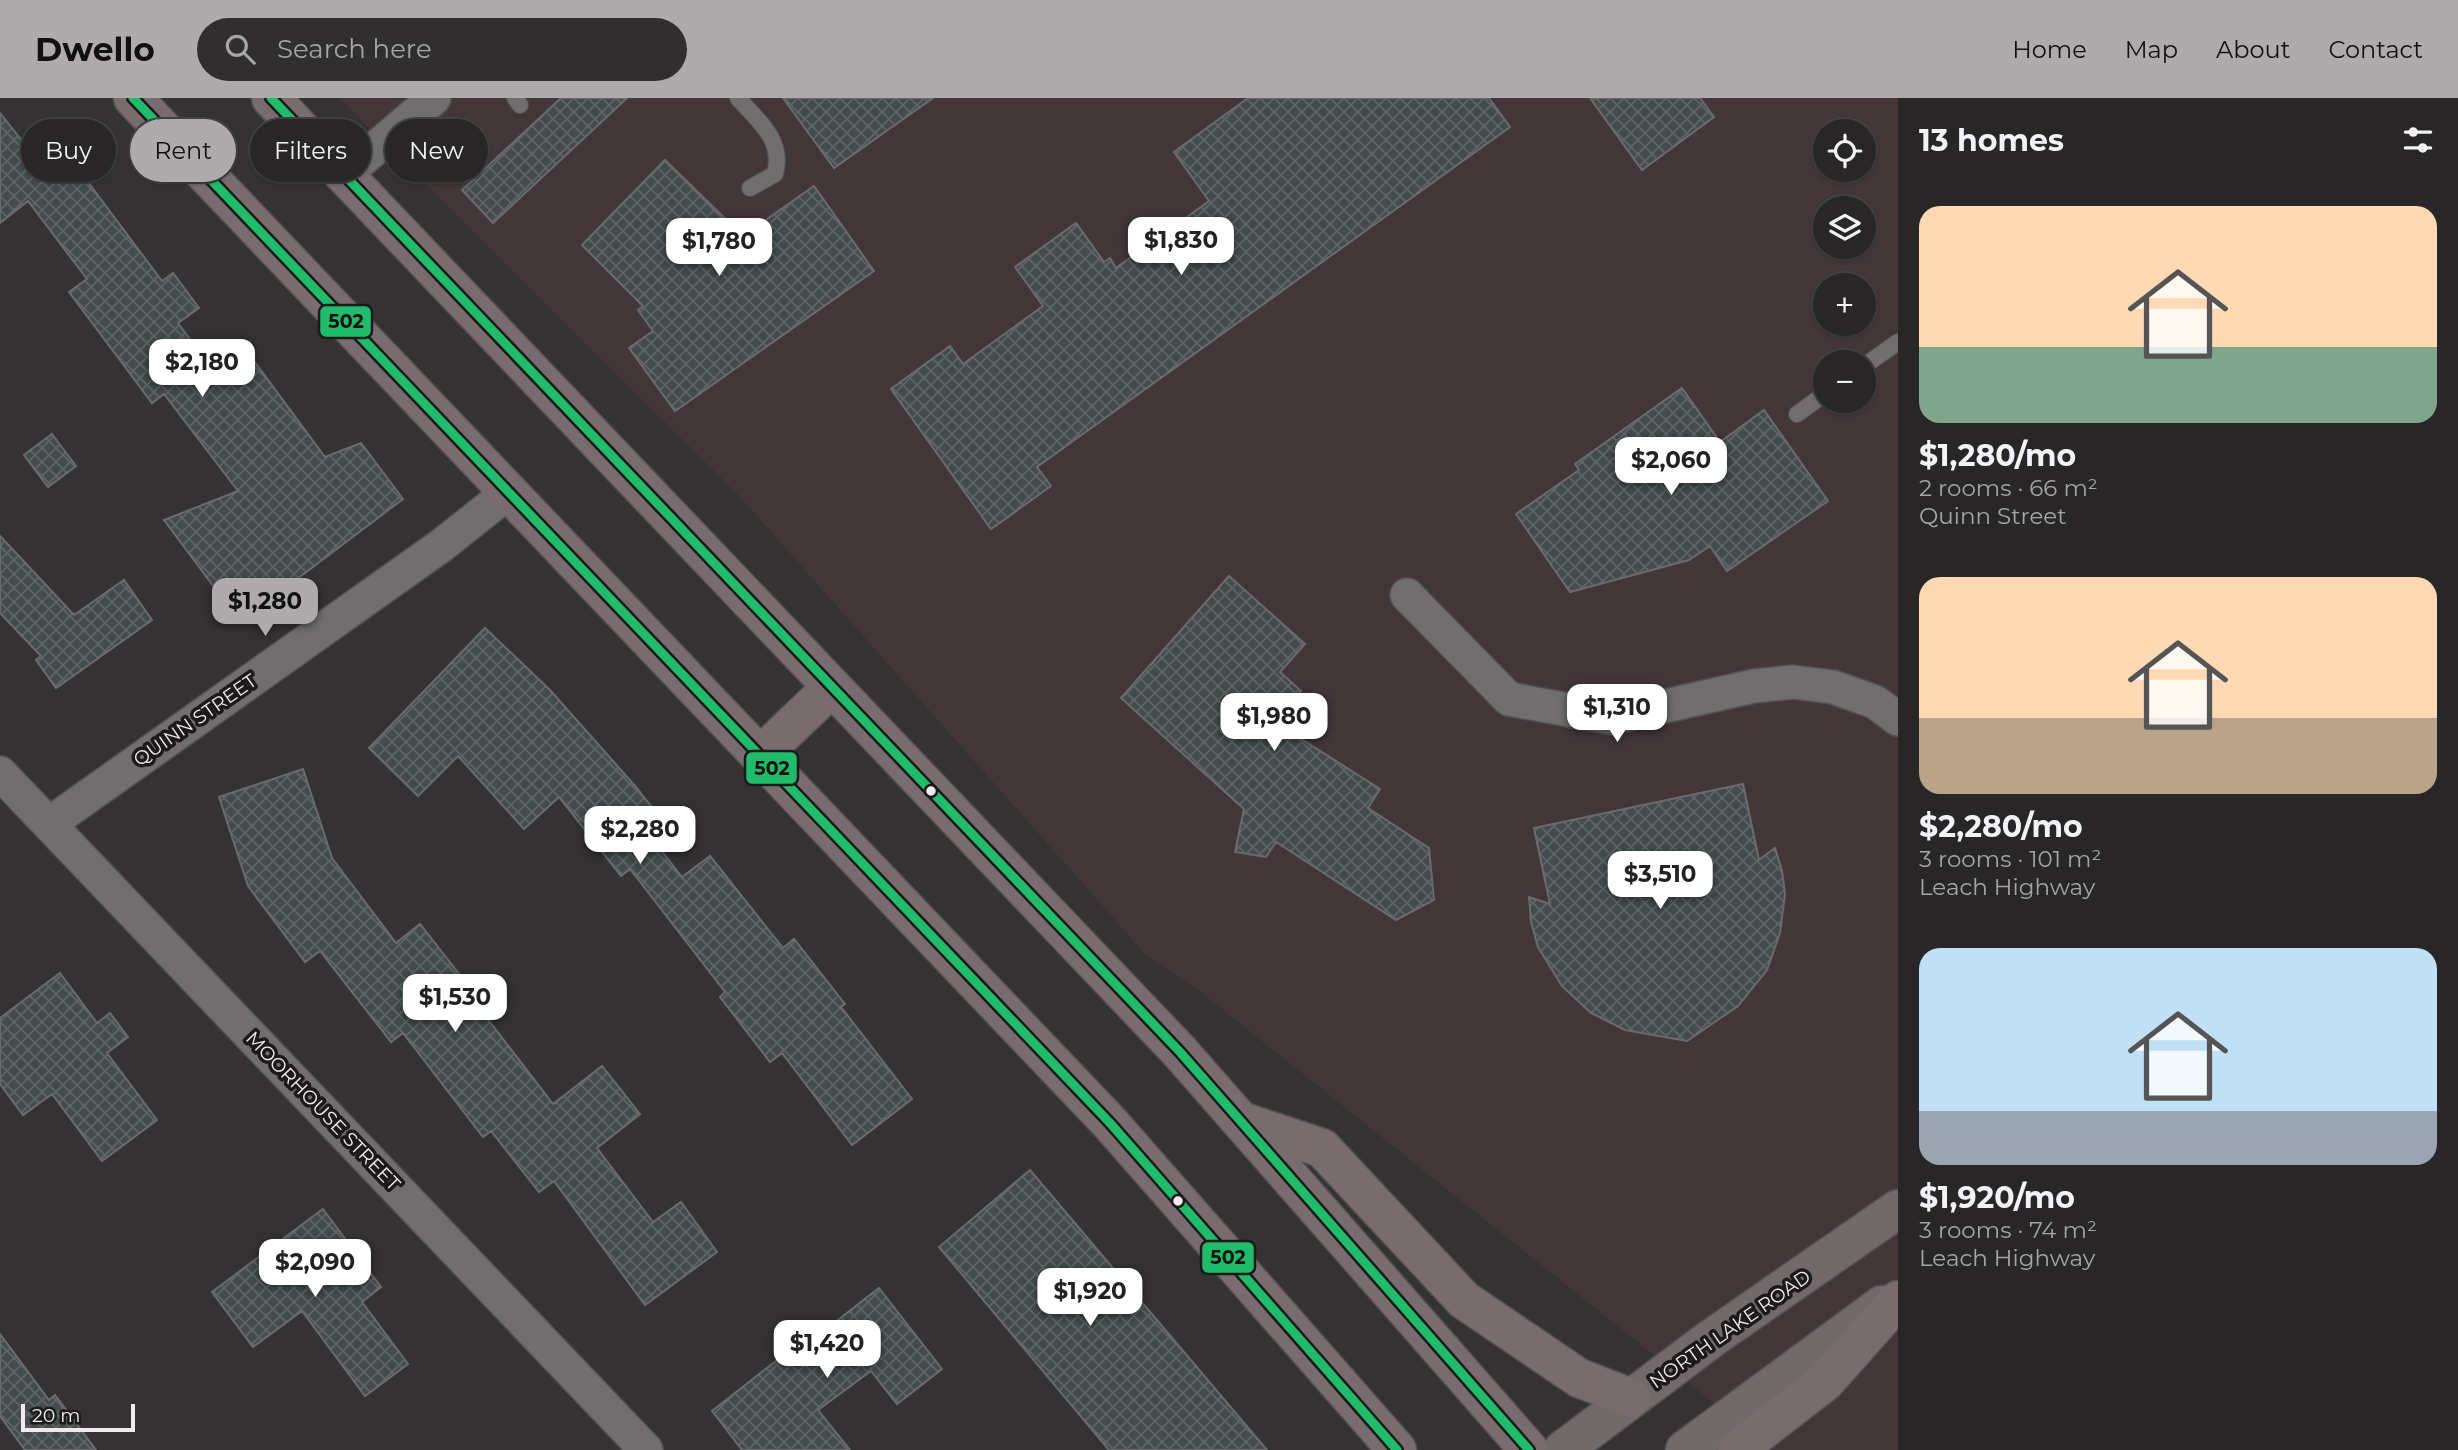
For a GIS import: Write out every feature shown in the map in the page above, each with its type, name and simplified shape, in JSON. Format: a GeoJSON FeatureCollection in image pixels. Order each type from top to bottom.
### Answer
{"type":"FeatureCollection","features":[{"type":"Feature","properties":{"kind":"highway"},"geometry":{"type":"LineString","coordinates":[[133,98],[1110,1123],[1397,1450]]}},
{"type":"Feature","properties":{"kind":"highway"},"geometry":{"type":"LineString","coordinates":[[271,98],[291,119]]}},
{"type":"Feature","properties":{"kind":"highway"},"geometry":{"type":"LineString","coordinates":[[351,182],[1044,908],[1241,1121],[1529,1450]]}},
{"type":"Feature","properties":{"kind":"highway"},"geometry":{"type":"LineString","coordinates":[[760,756],[832,687]]}},
{"type":"Feature","properties":{"kind":"highway"},"geometry":{"type":"LineString","coordinates":[[1241,1121],[1322,1148],[1464,1300],[1579,1378],[1631,1398]]}},
{"type":"Feature","properties":{"kind":"highway"},"geometry":{"type":"LineString","coordinates":[[1737,1450],[1825,1382],[1898,1300]]}},
{"type":"Feature","properties":{"kind":"main road","name":"NORTH LAKE ROAD"},"geometry":{"type":"LineString","coordinates":[[1563,1450],[1631,1398],[1898,1209]]}},
{"type":"Feature","properties":{"kind":"main road"},"geometry":{"type":"LineString","coordinates":[[1685,1450],[1898,1294]]}},
{"type":"Feature","properties":{"kind":"street"},"geometry":{"type":"LineString","coordinates":[[371,152],[434,98]]}},
{"type":"Feature","properties":{"kind":"street","name":"QUINN STREET"},"geometry":{"type":"LineString","coordinates":[[49,824],[442,545],[510,491]]}},
{"type":"Feature","properties":{"kind":"street"},"geometry":{"type":"LineString","coordinates":[[1407,595],[1509,699],[1612,718],[1754,686],[1793,681],[1833,687],[1875,702],[1898,719]]}},
{"type":"Feature","properties":{"kind":"street","name":"MOORHOUSE STREET"},"geometry":{"type":"LineString","coordinates":[[0,773],[646,1450]]}},
{"type":"Feature","properties":{"kind":"lane"},"geometry":{"type":"LineString","coordinates":[[737,98],[770,133],[779,158],[775,174],[750,188]]}},
{"type":"Feature","properties":{"kind":"lane"},"geometry":{"type":"LineString","coordinates":[[1876,357],[1898,341]]}},
{"type":"Feature","properties":{"kind":"lane"},"geometry":{"type":"LineString","coordinates":[[1797,414],[1813,403]]}},
{"type":"Feature","properties":{"kind":"shaded area"},"geometry":{"type":"Polygon","coordinates":[[[339,98],[1898,98],[1898,1450],[1772,1450],[1197,989],[1146,955],[741,498],[423,182],[488,182],[488,119],[385,119],[385,144],[371,130],[371,119],[360,119],[339,98]]]}},
{"type":"Feature","properties":{"kind":"building"},"geometry":{"type":"Polygon","coordinates":[[[561,98],[627,98],[493,223],[462,190],[471,182],[488,182],[488,166],[561,98]]]}},
{"type":"Feature","properties":{"kind":"building"},"geometry":{"type":"Polygon","coordinates":[[[783,98],[933,98],[834,168],[783,98]]]}},
{"type":"Feature","properties":{"kind":"building"},"geometry":{"type":"Polygon","coordinates":[[[1248,98],[1489,98],[1510,127],[1037,467],[1051,486],[991,529],[891,389],[950,346],[963,364],[1043,306],[1015,267],[1076,223],[1104,262],[1110,258],[1116,268],[1209,201],[1174,152],[1248,98]]]}},
{"type":"Feature","properties":{"kind":"building"},"geometry":{"type":"Polygon","coordinates":[[[1590,98],[1700,98],[1714,117],[1642,170],[1590,98]]]}},
{"type":"Feature","properties":{"kind":"building"},"geometry":{"type":"Polygon","coordinates":[[[0,113],[21,139],[21,182],[88,182],[162,281],[173,273],[199,308],[178,323],[223,384],[254,361],[325,457],[361,443],[403,499],[240,622],[164,520],[238,491],[164,394],[152,403],[69,292],[87,279],[28,201],[0,223],[0,113]]]}},
{"type":"Feature","properties":{"kind":"building"},"geometry":{"type":"Polygon","coordinates":[[[665,160],[743,236],[814,186],[874,271],[675,411],[629,348],[653,331],[638,310],[643,306],[582,245],[665,160]]]}},
{"type":"Feature","properties":{"kind":"building"},"geometry":{"type":"Polygon","coordinates":[[[1682,388],[1720,442],[1764,410],[1828,501],[1727,571],[1710,546],[1689,560],[1570,592],[1516,514],[1579,470],[1575,464],[1682,388]]]}},
{"type":"Feature","properties":{"kind":"building"},"geometry":{"type":"Polygon","coordinates":[[[52,434],[76,466],[48,487],[24,455],[52,434]]]}},
{"type":"Feature","properties":{"kind":"building"},"geometry":{"type":"Polygon","coordinates":[[[0,536],[74,615],[124,580],[152,620],[56,688],[36,660],[41,656],[0,613],[0,536]]]}},
{"type":"Feature","properties":{"kind":"building"},"geometry":{"type":"Polygon","coordinates":[[[1229,576],[1305,644],[1280,672],[1301,691],[1273,721],[1380,789],[1368,808],[1429,848],[1434,900],[1396,920],[1276,842],[1266,857],[1235,852],[1244,809],[1121,698],[1229,576]]]}},
{"type":"Feature","properties":{"kind":"building"},"geometry":{"type":"Polygon","coordinates":[[[485,628],[550,690],[636,787],[651,806],[636,818],[682,877],[710,856],[783,948],[794,939],[845,1004],[841,1007],[912,1099],[852,1145],[782,1053],[770,1062],[720,997],[725,992],[630,869],[621,876],[559,797],[524,829],[458,756],[418,796],[369,748],[485,628]]]}},
{"type":"Feature","properties":{"kind":"building"},"geometry":{"type":"Polygon","coordinates":[[[303,769],[332,858],[396,943],[420,924],[467,984],[463,987],[553,1104],[602,1066],[640,1114],[597,1148],[653,1222],[681,1202],[717,1252],[645,1305],[554,1181],[539,1192],[491,1131],[483,1137],[403,1033],[391,1042],[320,951],[305,962],[248,886],[219,797],[303,769]]]}},
{"type":"Feature","properties":{"kind":"building"},"geometry":{"type":"Polygon","coordinates":[[[1743,784],[1759,860],[1775,848],[1785,894],[1780,933],[1767,970],[1738,1006],[1687,1041],[1625,1030],[1591,1013],[1562,986],[1538,947],[1531,922],[1529,897],[1550,904],[1534,828],[1743,784]]]}},
{"type":"Feature","properties":{"kind":"building"},"geometry":{"type":"Polygon","coordinates":[[[60,973],[97,1023],[110,1013],[128,1037],[107,1053],[157,1120],[102,1161],[52,1094],[23,1115],[0,1084],[0,1018],[60,973]]]}},
{"type":"Feature","properties":{"kind":"building"},"geometry":{"type":"Polygon","coordinates":[[[1030,1170],[1267,1450],[1109,1450],[939,1247],[1030,1170]]]}},
{"type":"Feature","properties":{"kind":"building"},"geometry":{"type":"Polygon","coordinates":[[[323,1209],[381,1287],[362,1302],[408,1364],[365,1396],[302,1311],[253,1347],[212,1292],[323,1209]]]}},
{"type":"Feature","properties":{"kind":"building"},"geometry":{"type":"Polygon","coordinates":[[[879,1288],[942,1369],[897,1404],[871,1371],[818,1410],[850,1450],[742,1450],[712,1411],[795,1346],[798,1351],[879,1288]]]}},
{"type":"Feature","properties":{"kind":"building"},"geometry":{"type":"Polygon","coordinates":[[[0,1334],[49,1400],[55,1395],[96,1450],[25,1450],[0,1416],[0,1334]]]}},
{"type":"Feature","properties":{"kind":"transit line","name":"502"},"geometry":{"type":"LineString","coordinates":[[133,98],[1110,1123],[1397,1450]]}},
{"type":"Feature","properties":{"kind":"transit line","name":"502"},"geometry":{"type":"LineString","coordinates":[[271,98],[1180,1052],[1529,1450]]}}]}
